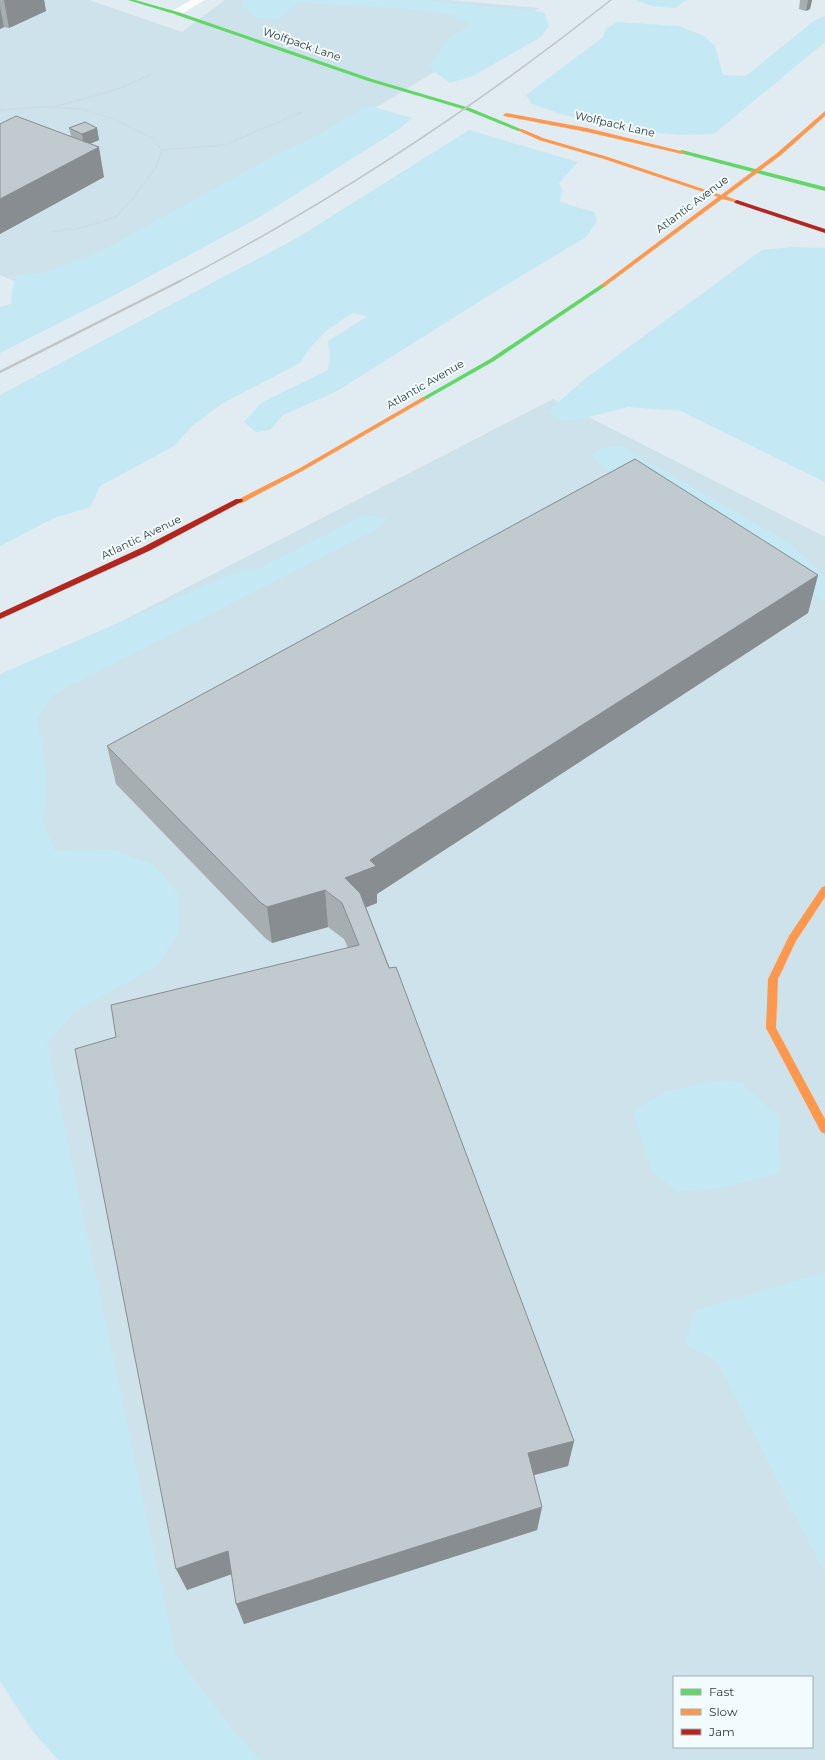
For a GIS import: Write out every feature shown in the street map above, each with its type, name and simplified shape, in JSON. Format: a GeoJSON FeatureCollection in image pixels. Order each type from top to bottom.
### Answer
{"type":"FeatureCollection","features":[{"type":"Feature","properties":{"kind":"street","name":"Wolfpack Lane"},"geometry":{"type":"LineString","coordinates":[[130,0],[176,13],[370,80],[468,109],[541,139],[721,196],[825,231]]}},
{"type":"Feature","properties":{"kind":"street"},"geometry":{"type":"LineString","coordinates":[[176,13],[198,0]]}},
{"type":"Feature","properties":{"kind":"street","name":"Wolfpack Lane"},"geometry":{"type":"LineString","coordinates":[[468,109],[564,125],[756,170],[825,189]]}},
{"type":"Feature","properties":{"kind":"street","name":"Atlantic Avenue"},"geometry":{"type":"LineString","coordinates":[[0,616],[146,549],[302,469],[492,360],[595,291],[779,154],[825,113]]}},
{"type":"Feature","properties":{"kind":"street"},"geometry":{"type":"LineString","coordinates":[[825,890],[792,939],[773,979],[771,1028],[825,1129]]}},
{"type":"Feature","properties":{"kind":"path"},"geometry":{"type":"LineString","coordinates":[[51,108],[118,89],[152,74]]}},
{"type":"Feature","properties":{"kind":"path"},"geometry":{"type":"LineString","coordinates":[[0,110],[51,108],[83,109],[116,120],[152,138],[162,150]]}},
{"type":"Feature","properties":{"kind":"path"},"geometry":{"type":"LineString","coordinates":[[162,150],[225,145],[302,112]]}},
{"type":"Feature","properties":{"kind":"path"},"geometry":{"type":"LineString","coordinates":[[50,232],[80,228],[116,217],[136,195],[156,167],[162,150]]}},
{"type":"Feature","properties":{"kind":"shaded area"},"geometry":{"type":"Polygon","coordinates":[[[0,0],[89,0],[182,32],[225,0],[447,0],[539,8],[349,124],[35,290],[0,275],[0,0]]]}},
{"type":"Feature","properties":{"kind":"shaded area"},"geometry":{"type":"Polygon","coordinates":[[[244,0],[428,0],[544,12],[549,26],[541,37],[473,76],[450,83],[428,67],[450,37],[471,25],[453,15],[410,9],[299,3],[276,20],[252,16],[241,4],[244,0]]]}},
{"type":"Feature","properties":{"kind":"shaded area"},"geometry":{"type":"Polygon","coordinates":[[[635,0],[686,0],[675,8],[652,6],[635,0]]]}},
{"type":"Feature","properties":{"kind":"shaded area"},"geometry":{"type":"Polygon","coordinates":[[[825,16],[825,42],[714,134],[682,135],[630,130],[564,115],[532,104],[526,95],[603,37],[605,30],[617,22],[679,26],[704,36],[715,46],[723,75],[746,76],[815,20],[825,16]]]}},
{"type":"Feature","properties":{"kind":"shaded area"},"geometry":{"type":"Polygon","coordinates":[[[370,106],[412,118],[399,129],[258,218],[113,296],[0,353],[0,307],[11,304],[12,291],[16,275],[46,272],[103,250],[275,155],[314,137],[358,111],[370,106]]]}},
{"type":"Feature","properties":{"kind":"shaded area"},"geometry":{"type":"Polygon","coordinates":[[[469,130],[578,162],[559,183],[562,189],[560,202],[594,212],[597,221],[586,237],[496,291],[337,391],[283,415],[270,430],[256,432],[244,422],[261,403],[328,370],[330,356],[328,341],[368,316],[352,313],[326,331],[309,349],[300,363],[223,403],[193,425],[174,446],[100,486],[90,507],[54,518],[0,546],[0,395],[297,238],[469,130]]]}},
{"type":"Feature","properties":{"kind":"shaded area"},"geometry":{"type":"Polygon","coordinates":[[[792,247],[825,248],[825,482],[681,411],[628,407],[581,419],[560,421],[548,411],[585,379],[762,250],[792,247]]]}},
{"type":"Feature","properties":{"kind":"shaded area"},"geometry":{"type":"Polygon","coordinates":[[[553,399],[825,537],[825,1760],[155,1760],[0,829],[0,684],[553,399]]]}},
{"type":"Feature","properties":{"kind":"shaded area"},"geometry":{"type":"Polygon","coordinates":[[[621,446],[790,543],[825,576],[825,601],[622,480],[592,456],[601,448],[621,446]]]}},
{"type":"Feature","properties":{"kind":"shaded area"},"geometry":{"type":"Polygon","coordinates":[[[364,515],[388,518],[377,529],[51,696],[37,720],[43,747],[47,791],[43,822],[55,851],[112,849],[154,865],[178,893],[179,932],[157,966],[77,1010],[47,1043],[176,1655],[234,1731],[261,1760],[58,1760],[31,1729],[0,1681],[0,674],[234,573],[259,568],[364,515]]]}},
{"type":"Feature","properties":{"kind":"shaded area"},"geometry":{"type":"Polygon","coordinates":[[[719,1080],[741,1082],[777,1115],[781,1173],[722,1188],[676,1192],[651,1170],[633,1111],[666,1091],[719,1080]]]}},
{"type":"Feature","properties":{"kind":"shaded area"},"geometry":{"type":"Polygon","coordinates":[[[825,1272],[825,1574],[717,1362],[684,1344],[696,1310],[825,1272]]]}},
{"type":"Feature","properties":{"kind":"building"},"geometry":{"type":"Polygon","coordinates":[[[16,116],[99,147],[0,199],[0,124],[16,116]]]}},
{"type":"Feature","properties":{"kind":"building"},"geometry":{"type":"Polygon","coordinates":[[[85,122],[97,128],[82,134],[69,128],[85,122]]]}},
{"type":"Feature","properties":{"kind":"building"},"geometry":{"type":"Polygon","coordinates":[[[635,459],[818,575],[370,860],[376,866],[345,878],[360,893],[389,968],[396,967],[574,1441],[528,1453],[542,1507],[236,1604],[228,1551],[176,1569],[75,1049],[116,1037],[111,1005],[359,945],[342,903],[325,890],[267,907],[260,902],[107,746],[635,459]]]}},
{"type":"Feature","properties":{"kind":"railway"},"geometry":{"type":"LineString","coordinates":[[178,282],[292,219],[402,151],[508,78],[611,0]]}},
{"type":"Feature","properties":{"kind":"railway"},"geometry":{"type":"LineString","coordinates":[[0,372],[180,281]]}},
{"type":"Feature","properties":{"kind":"traffic: fast"},"geometry":{"type":"LineString","coordinates":[[130,0],[176,13],[370,80],[468,109],[520,130]]}},
{"type":"Feature","properties":{"kind":"traffic: fast"},"geometry":{"type":"LineString","coordinates":[[682,152],[825,189]]}},
{"type":"Feature","properties":{"kind":"traffic: fast"},"geometry":{"type":"LineString","coordinates":[[423,399],[492,360],[604,285]]}},
{"type":"Feature","properties":{"kind":"traffic: slow"},"geometry":{"type":"LineString","coordinates":[[604,285],[779,154],[825,113]]}},
{"type":"Feature","properties":{"kind":"traffic: slow"},"geometry":{"type":"LineString","coordinates":[[506,115],[587,130],[682,152]]}},
{"type":"Feature","properties":{"kind":"traffic: slow"},"geometry":{"type":"LineString","coordinates":[[520,130],[541,139],[606,158],[737,202]]}},
{"type":"Feature","properties":{"kind":"traffic: slow"},"geometry":{"type":"LineString","coordinates":[[239,501],[302,469],[423,399]]}},
{"type":"Feature","properties":{"kind":"traffic: slow"},"geometry":{"type":"LineString","coordinates":[[825,890],[792,939],[773,979],[771,1028],[825,1129]]}},
{"type":"Feature","properties":{"kind":"traffic: jam"},"geometry":{"type":"LineString","coordinates":[[737,202],[825,231]]}},
{"type":"Feature","properties":{"kind":"traffic: jam"},"geometry":{"type":"LineString","coordinates":[[0,616],[146,549],[239,501]]}}]}
